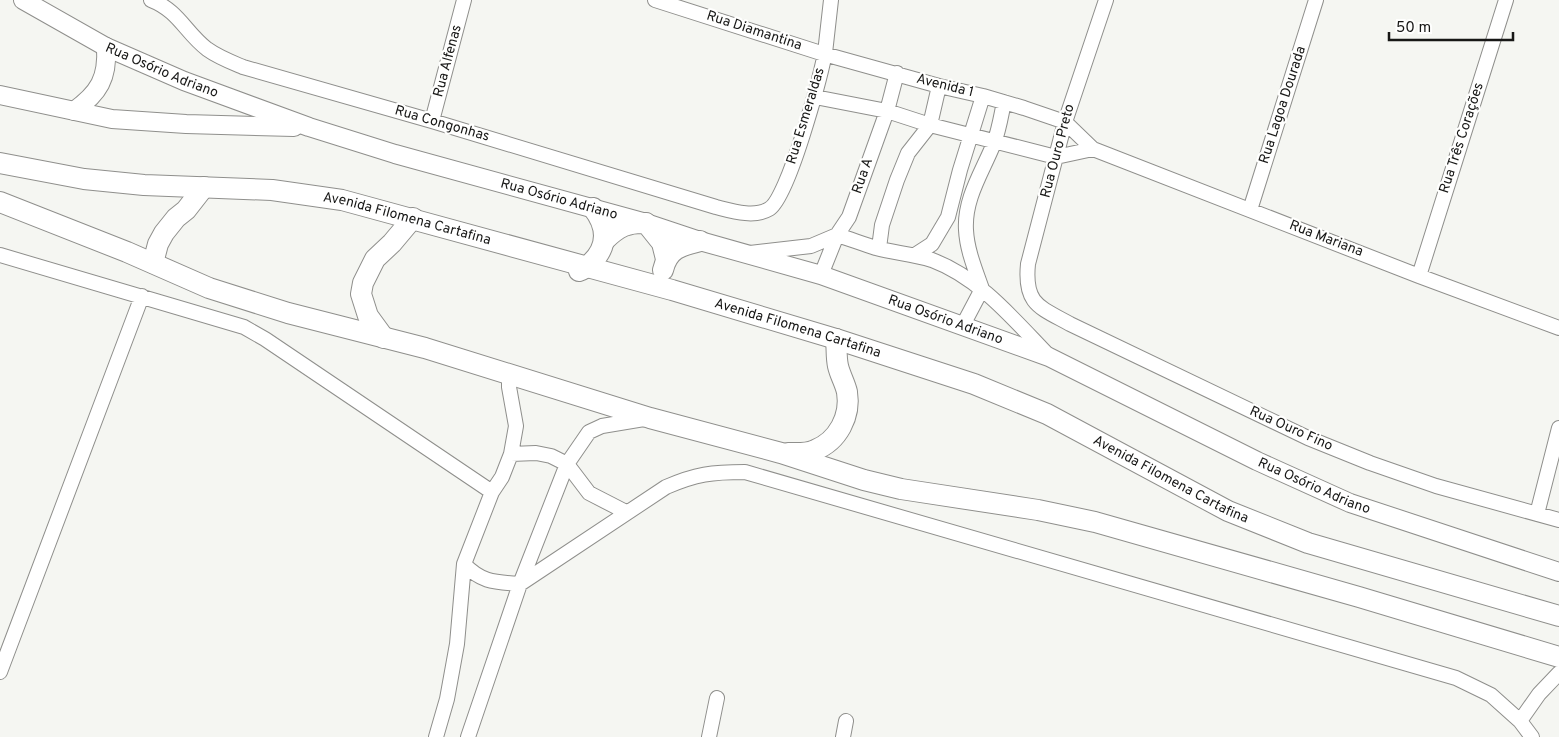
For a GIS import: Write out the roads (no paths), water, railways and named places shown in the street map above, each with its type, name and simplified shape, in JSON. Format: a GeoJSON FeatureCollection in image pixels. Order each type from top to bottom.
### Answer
{"type":"FeatureCollection","features":[{"type":"Feature","properties":{"kind":"main road","name":"Avenida Filomena Cartafina"},"geometry":{"type":"LineString","coordinates":[[0,164],[84,178],[144,185],[272,190],[342,200],[672,290],[836,339],[974,384],[1047,414],[1228,511],[1308,543],[1559,616]]}},
{"type":"Feature","properties":{"kind":"main road"},"geometry":{"type":"LineString","coordinates":[[154,263],[158,244],[164,233],[176,218],[186,210],[204,187]]}},
{"type":"Feature","properties":{"kind":"main road"},"geometry":{"type":"LineString","coordinates":[[0,202],[154,263],[209,288],[288,314],[425,348],[650,418],[781,453],[864,480],[1095,522],[1369,600],[1559,657]]}},
{"type":"Feature","properties":{"kind":"main road"},"geometry":{"type":"LineString","coordinates":[[593,208],[600,218],[605,240]]}},
{"type":"Feature","properties":{"kind":"main road"},"geometry":{"type":"LineString","coordinates":[[384,338],[368,316],[361,294],[363,284],[375,259],[392,243],[413,218]]}},
{"type":"Feature","properties":{"kind":"main road"},"geometry":{"type":"LineString","coordinates":[[571,262],[579,272],[598,256],[605,240],[616,229],[624,225],[646,223],[662,243],[666,259],[662,280],[665,292],[672,290]]}},
{"type":"Feature","properties":{"kind":"main road"},"geometry":{"type":"LineString","coordinates":[[666,259],[680,246],[700,240]]}},
{"type":"Feature","properties":{"kind":"main road"},"geometry":{"type":"LineString","coordinates":[[781,453],[806,453],[815,450],[833,438],[842,425],[847,410],[847,393],[838,366],[836,339]]}},
{"type":"Feature","properties":{"kind":"street","name":"Rua Osório Adriano"},"geometry":{"type":"LineString","coordinates":[[23,0],[106,47],[184,81],[309,127],[395,154],[646,223],[821,275],[1049,357],[1257,461],[1350,503],[1559,572]]}},
{"type":"Feature","properties":{"kind":"street","name":"Rua Congonhas"},"geometry":{"type":"LineString","coordinates":[[151,0],[175,14],[208,50],[221,58],[243,67],[432,121],[716,207],[752,213]]}},
{"type":"Feature","properties":{"kind":"street","name":"Rua Alfenas"},"geometry":{"type":"LineString","coordinates":[[432,121],[464,0]]}},
{"type":"Feature","properties":{"kind":"street","name":"Rua Diamantina"},"geometry":{"type":"LineString","coordinates":[[655,0],[824,54]]}},
{"type":"Feature","properties":{"kind":"street","name":"Rua Esmeraldas"},"geometry":{"type":"LineString","coordinates":[[752,213],[767,210],[774,206],[781,195],[815,98],[832,0]]}},
{"type":"Feature","properties":{"kind":"street","name":"Rua Ouro Preto"},"geometry":{"type":"LineString","coordinates":[[1036,304],[1026,282],[1028,264],[1065,122],[1106,0]]}},
{"type":"Feature","properties":{"kind":"street","name":"Rua Lagoa Dourada"},"geometry":{"type":"LineString","coordinates":[[1250,210],[1316,0]]}},
{"type":"Feature","properties":{"kind":"street","name":"Rua Três Corações"},"geometry":{"type":"LineString","coordinates":[[1419,276],[1506,0]]}},
{"type":"Feature","properties":{"kind":"street"},"geometry":{"type":"LineString","coordinates":[[74,111],[86,102],[100,86],[107,63],[106,47]]}},
{"type":"Feature","properties":{"kind":"street","name":"Avenida 1"},"geometry":{"type":"LineString","coordinates":[[824,54],[939,86],[983,96],[1065,122]]}},
{"type":"Feature","properties":{"kind":"street","name":"Rua A"},"geometry":{"type":"LineString","coordinates":[[821,275],[836,235],[849,217],[887,111],[897,73]]}},
{"type":"Feature","properties":{"kind":"street"},"geometry":{"type":"LineString","coordinates":[[879,248],[882,225],[897,180],[908,153],[930,125],[939,86]]}},
{"type":"Feature","properties":{"kind":"street","name":"Rua Osório Adriano"},"geometry":{"type":"LineString","coordinates":[[0,95],[112,119],[147,122],[309,127]]}},
{"type":"Feature","properties":{"kind":"street"},"geometry":{"type":"LineString","coordinates":[[915,255],[932,244],[940,234],[948,217],[960,170],[983,96]]}},
{"type":"Feature","properties":{"kind":"street"},"geometry":{"type":"LineString","coordinates":[[815,98],[887,111],[930,125],[1056,157],[1093,149]]}},
{"type":"Feature","properties":{"kind":"street"},"geometry":{"type":"LineString","coordinates":[[963,325],[982,288],[970,255],[966,228],[970,203],[978,176],[995,142],[1004,102]]}},
{"type":"Feature","properties":{"kind":"street","name":"Rua Mariana"},"geometry":{"type":"LineString","coordinates":[[1065,122],[1093,149],[1419,276],[1559,328]]}},
{"type":"Feature","properties":{"kind":"street"},"geometry":{"type":"LineString","coordinates":[[746,254],[811,246],[836,235],[879,248],[915,255],[968,278],[982,288],[1049,357]]}},
{"type":"Feature","properties":{"kind":"street"},"geometry":{"type":"LineString","coordinates":[[0,255],[244,327],[265,339],[492,492]]}},
{"type":"Feature","properties":{"kind":"street"},"geometry":{"type":"LineString","coordinates":[[0,672],[142,296]]}},
{"type":"Feature","properties":{"kind":"street","name":"Rua Ouro Fino"},"geometry":{"type":"LineString","coordinates":[[1036,304],[1070,324],[1308,438],[1370,463],[1436,486],[1559,520]]}},
{"type":"Feature","properties":{"kind":"street"},"geometry":{"type":"LineString","coordinates":[[436,737],[447,699],[457,644],[464,564],[492,492],[502,477],[511,454],[516,426],[509,388],[509,374]]}},
{"type":"Feature","properties":{"kind":"street"},"geometry":{"type":"LineString","coordinates":[[468,737],[520,584],[567,464],[589,432],[602,426],[650,418]]}},
{"type":"Feature","properties":{"kind":"street"},"geometry":{"type":"LineString","coordinates":[[1536,514],[1559,428]]}},
{"type":"Feature","properties":{"kind":"street"},"geometry":{"type":"LineString","coordinates":[[511,454],[536,453],[551,456],[567,464],[589,493],[626,512]]}},
{"type":"Feature","properties":{"kind":"street"},"geometry":{"type":"LineString","coordinates":[[464,564],[473,573],[492,582],[520,584],[666,487],[689,477],[716,472],[744,472],[1456,678],[1491,695],[1520,721],[1532,737]]}},
{"type":"Feature","properties":{"kind":"street"},"geometry":{"type":"LineString","coordinates":[[1520,721],[1539,694],[1559,674]]}},
{"type":"Feature","properties":{"kind":"street"},"geometry":{"type":"LineString","coordinates":[[709,737],[717,698]]}},
{"type":"Feature","properties":{"kind":"street"},"geometry":{"type":"LineString","coordinates":[[843,737],[846,721]]}}]}
